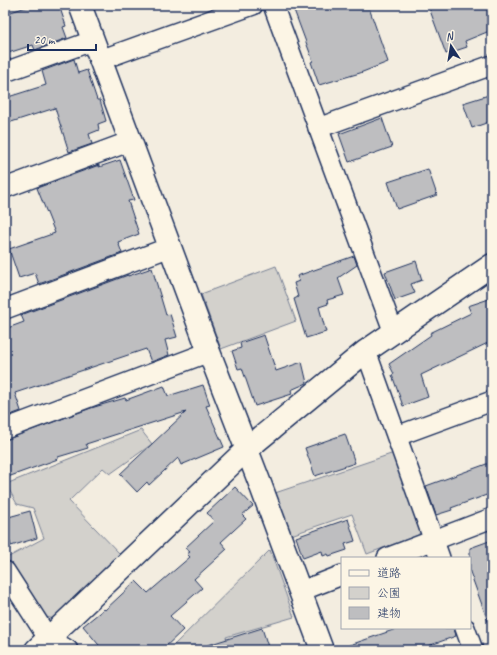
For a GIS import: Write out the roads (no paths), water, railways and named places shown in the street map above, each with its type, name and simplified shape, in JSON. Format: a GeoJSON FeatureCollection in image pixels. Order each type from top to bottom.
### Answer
{"type":"FeatureCollection","features":[{"type":"Feature","properties":{"kind":"street"},"geometry":{"type":"LineString","coordinates":[[80,5],[322,650]]}},
{"type":"Feature","properties":{"kind":"street"},"geometry":{"type":"LineString","coordinates":[[5,72],[96,50],[253,5]]}},
{"type":"Feature","properties":{"kind":"street"},"geometry":{"type":"LineString","coordinates":[[273,5],[394,333]]}},
{"type":"Feature","properties":{"kind":"street"},"geometry":{"type":"LineString","coordinates":[[318,128],[492,65]]}},
{"type":"Feature","properties":{"kind":"street"},"geometry":{"type":"LineString","coordinates":[[5,188],[131,141]]}},
{"type":"Feature","properties":{"kind":"street"},"geometry":{"type":"LineString","coordinates":[[5,309],[170,247]]}},
{"type":"Feature","properties":{"kind":"street"},"geometry":{"type":"LineString","coordinates":[[42,644],[247,449],[366,351],[492,265]]}},
{"type":"Feature","properties":{"kind":"street"},"geometry":{"type":"LineString","coordinates":[[366,351],[440,557]]}},
{"type":"Feature","properties":{"kind":"street"},"geometry":{"type":"LineString","coordinates":[[5,429],[209,352]]}},
{"type":"Feature","properties":{"kind":"street"},"geometry":{"type":"LineString","coordinates":[[396,436],[492,401]]}},
{"type":"Feature","properties":{"kind":"street"},"geometry":{"type":"LineString","coordinates":[[390,557],[492,518]]}},
{"type":"Feature","properties":{"kind":"street"},"geometry":{"type":"LineString","coordinates":[[5,571],[42,644]]}},
{"type":"Feature","properties":{"kind":"street"},"geometry":{"type":"LineString","coordinates":[[301,591],[341,575]]}},
{"type":"Feature","properties":{"kind":"street"},"geometry":{"type":"LineString","coordinates":[[465,629],[473,650]]}},
{"type":"Feature","properties":{"kind":"street"},"geometry":{"type":"LineString","coordinates":[[42,644],[68,650]]}}]}
